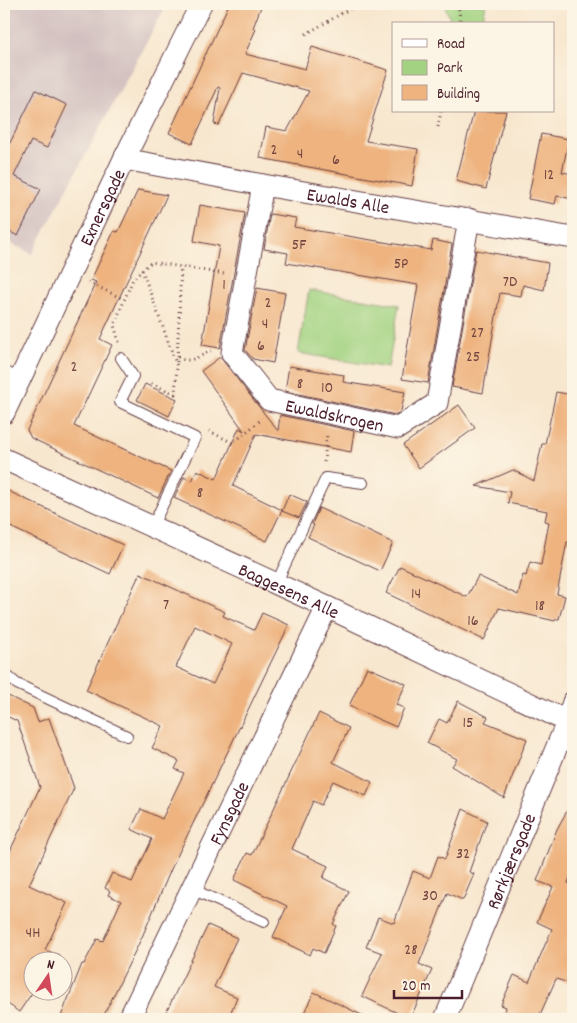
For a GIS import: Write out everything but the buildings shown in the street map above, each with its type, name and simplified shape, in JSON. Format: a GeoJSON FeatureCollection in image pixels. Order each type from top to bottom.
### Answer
{"type":"FeatureCollection","features":[{"type":"Feature","properties":{"kind":"street","name":"Exnersgade"},"geometry":{"type":"LineString","coordinates":[[4,413],[12,375],[70,274],[124,159],[201,4]]}},
{"type":"Feature","properties":{"kind":"street","name":"Ewalds Alle"},"geometry":{"type":"LineString","coordinates":[[124,159],[263,185],[573,238]]}},
{"type":"Feature","properties":{"kind":"street"},"geometry":{"type":"LineString","coordinates":[[232,353],[263,185]]}},
{"type":"Feature","properties":{"kind":"street","name":"Ewaldskrogen"},"geometry":{"type":"LineString","coordinates":[[232,353],[269,400],[398,428],[437,403],[469,219]]}},
{"type":"Feature","properties":{"kind":"street","name":"Baggesens Alle"},"geometry":{"type":"LineString","coordinates":[[4,459],[152,528],[571,716]]}},
{"type":"Feature","properties":{"kind":"street","name":"Fynsgade"},"geometry":{"type":"LineString","coordinates":[[129,1019],[327,607]]}},
{"type":"Feature","properties":{"kind":"street","name":"Rørkjærsgade"},"geometry":{"type":"LineString","coordinates":[[446,1019],[571,716]]}},
{"type":"Feature","properties":{"kind":"lane"},"geometry":{"type":"LineString","coordinates":[[121,358],[133,376],[120,402],[195,438],[152,528]]}},
{"type":"Feature","properties":{"kind":"lane"},"geometry":{"type":"LineString","coordinates":[[276,584],[326,478],[363,483]]}},
{"type":"Feature","properties":{"kind":"lane"},"geometry":{"type":"LineString","coordinates":[[4,673],[16,684],[127,736]]}},
{"type":"Feature","properties":{"kind":"lane"},"geometry":{"type":"LineString","coordinates":[[192,889],[264,922]]}},
{"type":"Feature","properties":{"kind":"path"},"geometry":{"type":"LineString","coordinates":[[306,34],[358,4]]}},
{"type":"Feature","properties":{"kind":"path"},"geometry":{"type":"LineString","coordinates":[[458,4],[461,22]]}},
{"type":"Feature","properties":{"kind":"path"},"geometry":{"type":"LineString","coordinates":[[438,127],[442,112]]}},
{"type":"Feature","properties":{"kind":"path"},"geometry":{"type":"LineString","coordinates":[[121,358],[122,350],[114,325],[133,279],[151,262],[246,277]]}},
{"type":"Feature","properties":{"kind":"path"},"geometry":{"type":"LineString","coordinates":[[133,376],[175,394],[180,267]]}},
{"type":"Feature","properties":{"kind":"path"},"geometry":{"type":"LineString","coordinates":[[142,270],[177,366]]}},
{"type":"Feature","properties":{"kind":"path"},"geometry":{"type":"LineString","coordinates":[[70,274],[124,300]]}},
{"type":"Feature","properties":{"kind":"path"},"geometry":{"type":"LineString","coordinates":[[177,356],[182,360],[191,360],[218,350],[232,353]]}},
{"type":"Feature","properties":{"kind":"path"},"geometry":{"type":"LineString","coordinates":[[195,438],[208,430],[233,443],[267,415],[269,400]]}},
{"type":"Feature","properties":{"kind":"path"},"geometry":{"type":"LineString","coordinates":[[326,478],[323,459],[331,414]]}},
{"type":"Feature","properties":{"kind":"shaded area"},"geometry":{"type":"Polygon","coordinates":[[[4,4],[167,4],[32,254],[4,240],[4,4]]]}},
{"type":"Feature","properties":{"kind":"green space"},"geometry":{"type":"Polygon","coordinates":[[[444,4],[486,4],[482,22],[451,22],[444,4]]]}},
{"type":"Feature","properties":{"kind":"green space"},"geometry":{"type":"Polygon","coordinates":[[[309,290],[399,305],[388,368],[298,353],[309,290]]]}}]}
